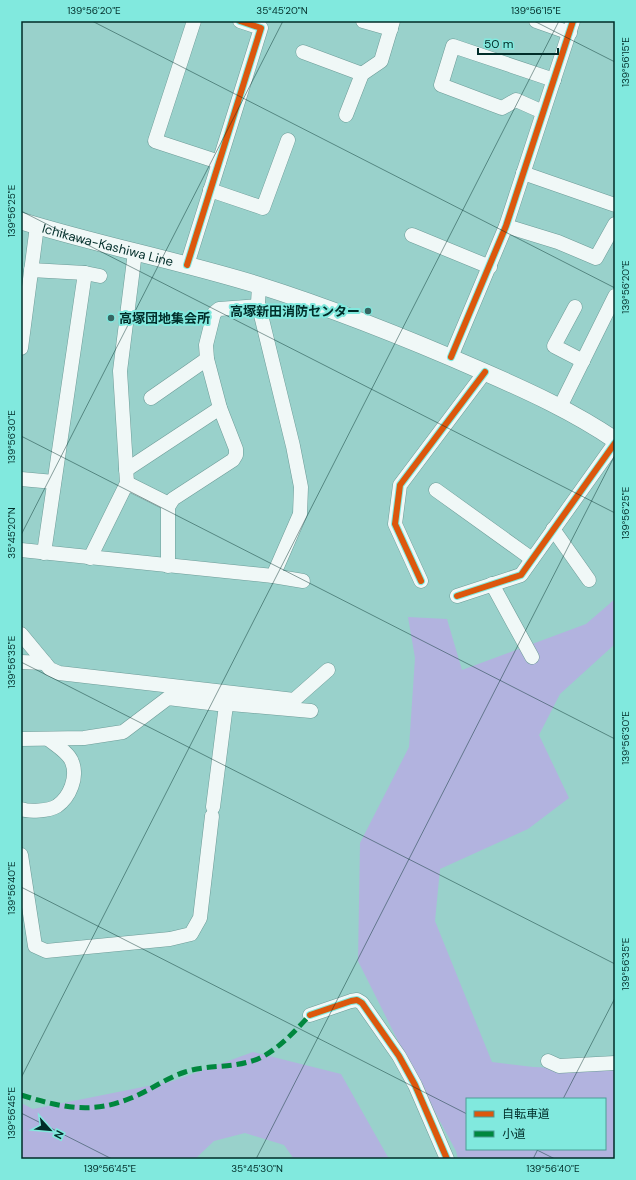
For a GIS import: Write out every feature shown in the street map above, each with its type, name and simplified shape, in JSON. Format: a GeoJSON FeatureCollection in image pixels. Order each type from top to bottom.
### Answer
{"type":"FeatureCollection","features":[{"type":"Feature","properties":{"kind":"main road","name":"Ichikawa-Kashiwa Line"},"geometry":{"type":"LineString","coordinates":[[29,224],[187,265],[259,286],[381,329],[451,357],[560,407],[615,440]]}},
{"type":"Feature","properties":{"kind":"street"},"geometry":{"type":"LineString","coordinates":[[194,21],[155,141],[219,162]]}},
{"type":"Feature","properties":{"kind":"street"},"geometry":{"type":"LineString","coordinates":[[187,265],[262,28],[240,21]]}},
{"type":"Feature","properties":{"kind":"street"},"geometry":{"type":"LineString","coordinates":[[346,115],[362,74],[381,61],[392,25],[363,21]]}},
{"type":"Feature","properties":{"kind":"street"},"geometry":{"type":"LineString","coordinates":[[451,357],[506,226],[571,27],[536,21]]}},
{"type":"Feature","properties":{"kind":"street"},"geometry":{"type":"LineString","coordinates":[[543,112],[516,100],[502,108],[441,85],[453,46],[554,80]]}},
{"type":"Feature","properties":{"kind":"street"},"geometry":{"type":"LineString","coordinates":[[303,52],[362,74]]}},
{"type":"Feature","properties":{"kind":"street"},"geometry":{"type":"LineString","coordinates":[[210,190],[263,208],[288,140]]}},
{"type":"Feature","properties":{"kind":"street"},"geometry":{"type":"LineString","coordinates":[[523,173],[615,205]]}},
{"type":"Feature","properties":{"kind":"street"},"geometry":{"type":"LineString","coordinates":[[21,348],[31,270],[29,224]]}},
{"type":"Feature","properties":{"kind":"street"},"geometry":{"type":"LineString","coordinates":[[506,226],[558,242],[596,258],[615,224]]}},
{"type":"Feature","properties":{"kind":"street"},"geometry":{"type":"LineString","coordinates":[[412,235],[490,267]]}},
{"type":"Feature","properties":{"kind":"street"},"geometry":{"type":"LineString","coordinates":[[90,558],[127,476],[120,371],[135,252]]}},
{"type":"Feature","properties":{"kind":"street"},"geometry":{"type":"LineString","coordinates":[[31,270],[85,273],[100,276]]}},
{"type":"Feature","properties":{"kind":"street"},"geometry":{"type":"LineString","coordinates":[[44,553],[85,273]]}},
{"type":"Feature","properties":{"kind":"street"},"geometry":{"type":"LineString","coordinates":[[259,286],[259,306],[293,446],[301,487],[300,514],[273,576]]}},
{"type":"Feature","properties":{"kind":"street"},"geometry":{"type":"LineString","coordinates":[[560,407],[615,296]]}},
{"type":"Feature","properties":{"kind":"street"},"geometry":{"type":"LineString","coordinates":[[168,566],[168,507],[172,499],[233,460],[236,455],[236,449],[220,408],[207,359],[206,345],[214,313],[219,309],[259,306]]}},
{"type":"Feature","properties":{"kind":"street"},"geometry":{"type":"LineString","coordinates":[[574,307],[554,346],[583,361]]}},
{"type":"Feature","properties":{"kind":"street"},"geometry":{"type":"LineString","coordinates":[[151,398],[207,359]]}},
{"type":"Feature","properties":{"kind":"street"},"geometry":{"type":"LineString","coordinates":[[421,581],[395,524],[400,485],[485,372]]}},
{"type":"Feature","properties":{"kind":"street"},"geometry":{"type":"LineString","coordinates":[[127,476],[220,408]]}},
{"type":"Feature","properties":{"kind":"street"},"geometry":{"type":"LineString","coordinates":[[457,596],[520,575],[615,443]]}},
{"type":"Feature","properties":{"kind":"street"},"geometry":{"type":"LineString","coordinates":[[127,476],[170,504]]}},
{"type":"Feature","properties":{"kind":"street"},"geometry":{"type":"LineString","coordinates":[[21,479],[54,482]]}},
{"type":"Feature","properties":{"kind":"street"},"geometry":{"type":"LineString","coordinates":[[436,490],[532,559]]}},
{"type":"Feature","properties":{"kind":"street"},"geometry":{"type":"LineString","coordinates":[[554,529],[589,580]]}},
{"type":"Feature","properties":{"kind":"street"},"geometry":{"type":"LineString","coordinates":[[21,550],[273,576],[303,581]]}},
{"type":"Feature","properties":{"kind":"street"},"geometry":{"type":"LineString","coordinates":[[492,584],[532,657]]}},
{"type":"Feature","properties":{"kind":"street"},"geometry":{"type":"LineString","coordinates":[[21,634],[50,669],[59,673],[294,700],[328,670]]}},
{"type":"Feature","properties":{"kind":"street"},"geometry":{"type":"LineString","coordinates":[[21,662],[45,663]]}},
{"type":"Feature","properties":{"kind":"street"},"geometry":{"type":"LineString","coordinates":[[21,739],[84,738],[123,732],[168,698],[226,705],[231,704],[311,711]]}},
{"type":"Feature","properties":{"kind":"street"},"geometry":{"type":"LineString","coordinates":[[21,855],[35,946],[46,951],[170,939],[192,934],[200,918],[226,705]]}},
{"type":"Feature","properties":{"kind":"street"},"geometry":{"type":"LineString","coordinates":[[21,809],[29,812],[56,806],[68,793],[74,778],[72,761],[61,749],[48,739]]}},
{"type":"Feature","properties":{"kind":"street"},"geometry":{"type":"LineString","coordinates":[[310,1015],[351,1001],[357,1000],[362,1003],[399,1056],[415,1084],[447,1159]]}},
{"type":"Feature","properties":{"kind":"street"},"geometry":{"type":"LineString","coordinates":[[548,1061],[559,1066],[615,1063]]}},
{"type":"Feature","properties":{"kind":"shaded area"},"geometry":{"type":"Polygon","coordinates":[[[615,599],[615,644],[560,694],[539,735],[569,798],[528,829],[440,869],[435,921],[492,1062],[533,1067],[615,1070],[615,1159],[458,1159],[456,1151],[414,1073],[358,961],[360,843],[409,747],[415,658],[408,617],[447,619],[462,670],[586,624],[615,599]]]}},
{"type":"Feature","properties":{"kind":"shaded area"},"geometry":{"type":"Polygon","coordinates":[[[253,1052],[341,1074],[389,1159],[294,1159],[284,1145],[245,1133],[214,1141],[195,1159],[21,1159],[21,1103],[33,1109],[173,1081],[253,1052]]]}},
{"type":"Feature","properties":{"kind":"marked path"},"geometry":{"type":"LineString","coordinates":[[21,1095],[62,1106],[89,1108],[116,1103],[138,1095],[185,1072],[201,1068],[240,1064],[266,1055],[282,1043],[310,1015]]}},
{"type":"Feature","properties":{"kind":"cycle path"},"geometry":{"type":"LineString","coordinates":[[187,265],[261,28],[240,21]]}},
{"type":"Feature","properties":{"kind":"cycle path"},"geometry":{"type":"LineString","coordinates":[[451,357],[506,226],[573,21]]}},
{"type":"Feature","properties":{"kind":"cycle path"},"geometry":{"type":"LineString","coordinates":[[421,581],[395,524],[400,485],[485,372]]}},
{"type":"Feature","properties":{"kind":"cycle path"},"geometry":{"type":"LineString","coordinates":[[457,596],[521,575],[615,443]]}},
{"type":"Feature","properties":{"kind":"cycle path"},"geometry":{"type":"LineString","coordinates":[[310,1015],[351,1001],[357,1000],[362,1003],[399,1056],[415,1085],[447,1159]]}},
{"type":"Feature","properties":{"kind":"place","name":"高塚新田消防センター"},"geometry":{"type":"Point","coordinates":[368,311]}},
{"type":"Feature","properties":{"kind":"place","name":"高塚団地集会所"},"geometry":{"type":"Point","coordinates":[111,318]}}]}
